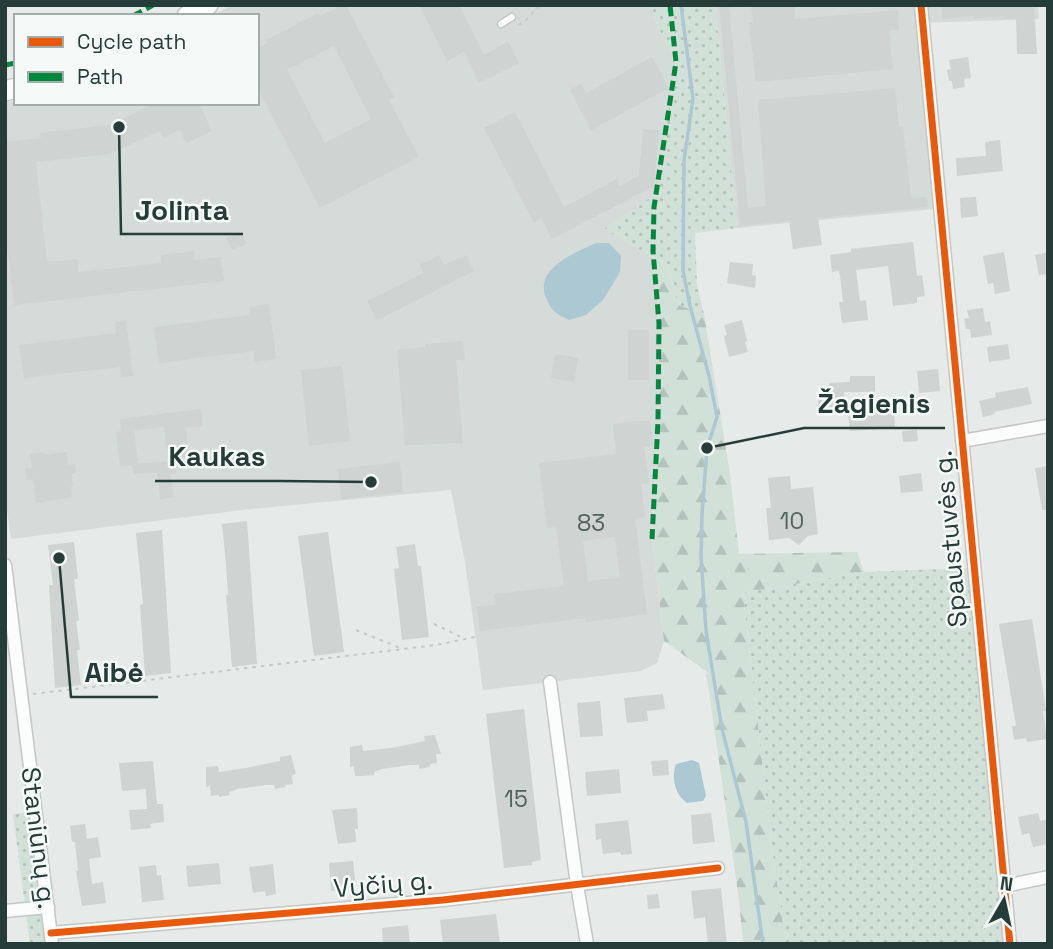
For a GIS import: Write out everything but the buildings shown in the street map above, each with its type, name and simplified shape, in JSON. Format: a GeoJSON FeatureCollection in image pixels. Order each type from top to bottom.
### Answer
{"type":"FeatureCollection","features":[{"type":"Feature","properties":{"kind":"main road"},"geometry":{"type":"LineString","coordinates":[[191,14],[208,5]]}},
{"type":"Feature","properties":{"kind":"street","name":"Spaustuvės g."},"geometry":{"type":"LineString","coordinates":[[921,5],[939,208],[956,352],[962,441],[1010,944]]}},
{"type":"Feature","properties":{"kind":"street"},"geometry":{"type":"LineString","coordinates":[[962,441],[1048,425]]}},
{"type":"Feature","properties":{"kind":"street","name":"Staniūnų g."},"geometry":{"type":"LineString","coordinates":[[5,565],[52,938]]}},
{"type":"Feature","properties":{"kind":"street"},"geometry":{"type":"LineString","coordinates":[[550,682],[576,885],[587,944]]}},
{"type":"Feature","properties":{"kind":"street","name":"Vyčių g."},"geometry":{"type":"LineString","coordinates":[[52,938],[443,900],[718,868]]}},
{"type":"Feature","properties":{"kind":"street"},"geometry":{"type":"LineString","coordinates":[[1005,886],[1048,877]]}},
{"type":"Feature","properties":{"kind":"street"},"geometry":{"type":"LineString","coordinates":[[5,911],[48,907]]}},
{"type":"Feature","properties":{"kind":"lane"},"geometry":{"type":"LineString","coordinates":[[502,24],[513,17]]}},
{"type":"Feature","properties":{"kind":"path"},"geometry":{"type":"LineString","coordinates":[[517,25],[524,22],[540,5]]}},
{"type":"Feature","properties":{"kind":"path"},"geometry":{"type":"LineString","coordinates":[[434,624],[466,639]]}},
{"type":"Feature","properties":{"kind":"path"},"geometry":{"type":"LineString","coordinates":[[356,630],[401,649]]}},
{"type":"Feature","properties":{"kind":"path"},"geometry":{"type":"LineString","coordinates":[[22,696],[401,649],[475,637]]}},
{"type":"Feature","properties":{"kind":"shaded area"},"geometry":{"type":"Polygon","coordinates":[[[232,5],[652,5],[654,19],[676,62],[656,194],[605,229],[653,257],[659,323],[658,421],[652,539],[664,641],[657,663],[641,671],[483,690],[465,562],[451,490],[251,509],[11,539],[5,495],[5,103],[259,105],[259,14],[216,14],[232,5]]]}},
{"type":"Feature","properties":{"kind":"shaded area"},"geometry":{"type":"Polygon","coordinates":[[[715,5],[1038,5],[1039,19],[917,23],[935,209],[737,228],[715,5]]]}},
{"type":"Feature","properties":{"kind":"green space"},"geometry":{"type":"Polygon","coordinates":[[[652,5],[715,5],[737,228],[695,233],[697,285],[704,314],[678,305],[668,265],[604,229],[656,194],[676,62],[654,19],[652,5]]]}},
{"type":"Feature","properties":{"kind":"green space"},"geometry":{"type":"Polygon","coordinates":[[[653,257],[668,265],[678,305],[704,314],[730,474],[739,554],[857,552],[864,572],[743,593],[772,849],[786,944],[743,944],[706,671],[664,641],[652,539],[658,421],[659,323],[653,257]]]}},
{"type":"Feature","properties":{"kind":"green space"},"geometry":{"type":"Polygon","coordinates":[[[968,568],[1003,944],[786,944],[772,849],[743,593],[864,572],[968,568]]]}},
{"type":"Feature","properties":{"kind":"green space"},"geometry":{"type":"Polygon","coordinates":[[[30,812],[46,944],[30,944],[13,814],[30,812]]]}},
{"type":"Feature","properties":{"kind":"water"},"geometry":{"type":"Polygon","coordinates":[[[596,243],[609,243],[621,256],[620,272],[603,300],[586,315],[569,320],[555,312],[548,302],[544,287],[546,278],[559,263],[596,243]]]}},
{"type":"Feature","properties":{"kind":"water"},"geometry":{"type":"Polygon","coordinates":[[[692,760],[699,763],[706,796],[703,801],[687,803],[677,791],[675,769],[676,764],[692,760]]]}},
{"type":"Feature","properties":{"kind":"waterway"},"geometry":{"type":"LineString","coordinates":[[681,5],[693,99],[684,160],[683,270],[717,417],[707,448],[702,515],[701,556],[706,631],[722,729],[746,822],[763,944]]}},
{"type":"Feature","properties":{"kind":"marked path"},"geometry":{"type":"LineString","coordinates":[[137,14],[153,5]]}},
{"type":"Feature","properties":{"kind":"marked path"},"geometry":{"type":"LineString","coordinates":[[652,539],[658,421],[659,323],[653,251],[654,207],[676,62],[670,5]]}},
{"type":"Feature","properties":{"kind":"marked path"},"geometry":{"type":"LineString","coordinates":[[5,65],[14,63]]}},
{"type":"Feature","properties":{"kind":"cycle path"},"geometry":{"type":"LineString","coordinates":[[921,5],[1010,944]]}},
{"type":"Feature","properties":{"kind":"cycle path"},"geometry":{"type":"LineString","coordinates":[[51,933],[443,900],[718,868]]}},
{"type":"Feature","properties":{"kind":"place","name":"Jolinta"},"geometry":{"type":"Point","coordinates":[119,127]}},
{"type":"Feature","properties":{"kind":"place","name":"Žagienis"},"geometry":{"type":"Point","coordinates":[707,448]}},
{"type":"Feature","properties":{"kind":"place","name":"Kaukas"},"geometry":{"type":"Point","coordinates":[371,482]}},
{"type":"Feature","properties":{"kind":"place","name":"Aibė"},"geometry":{"type":"Point","coordinates":[59,558]}}]}
